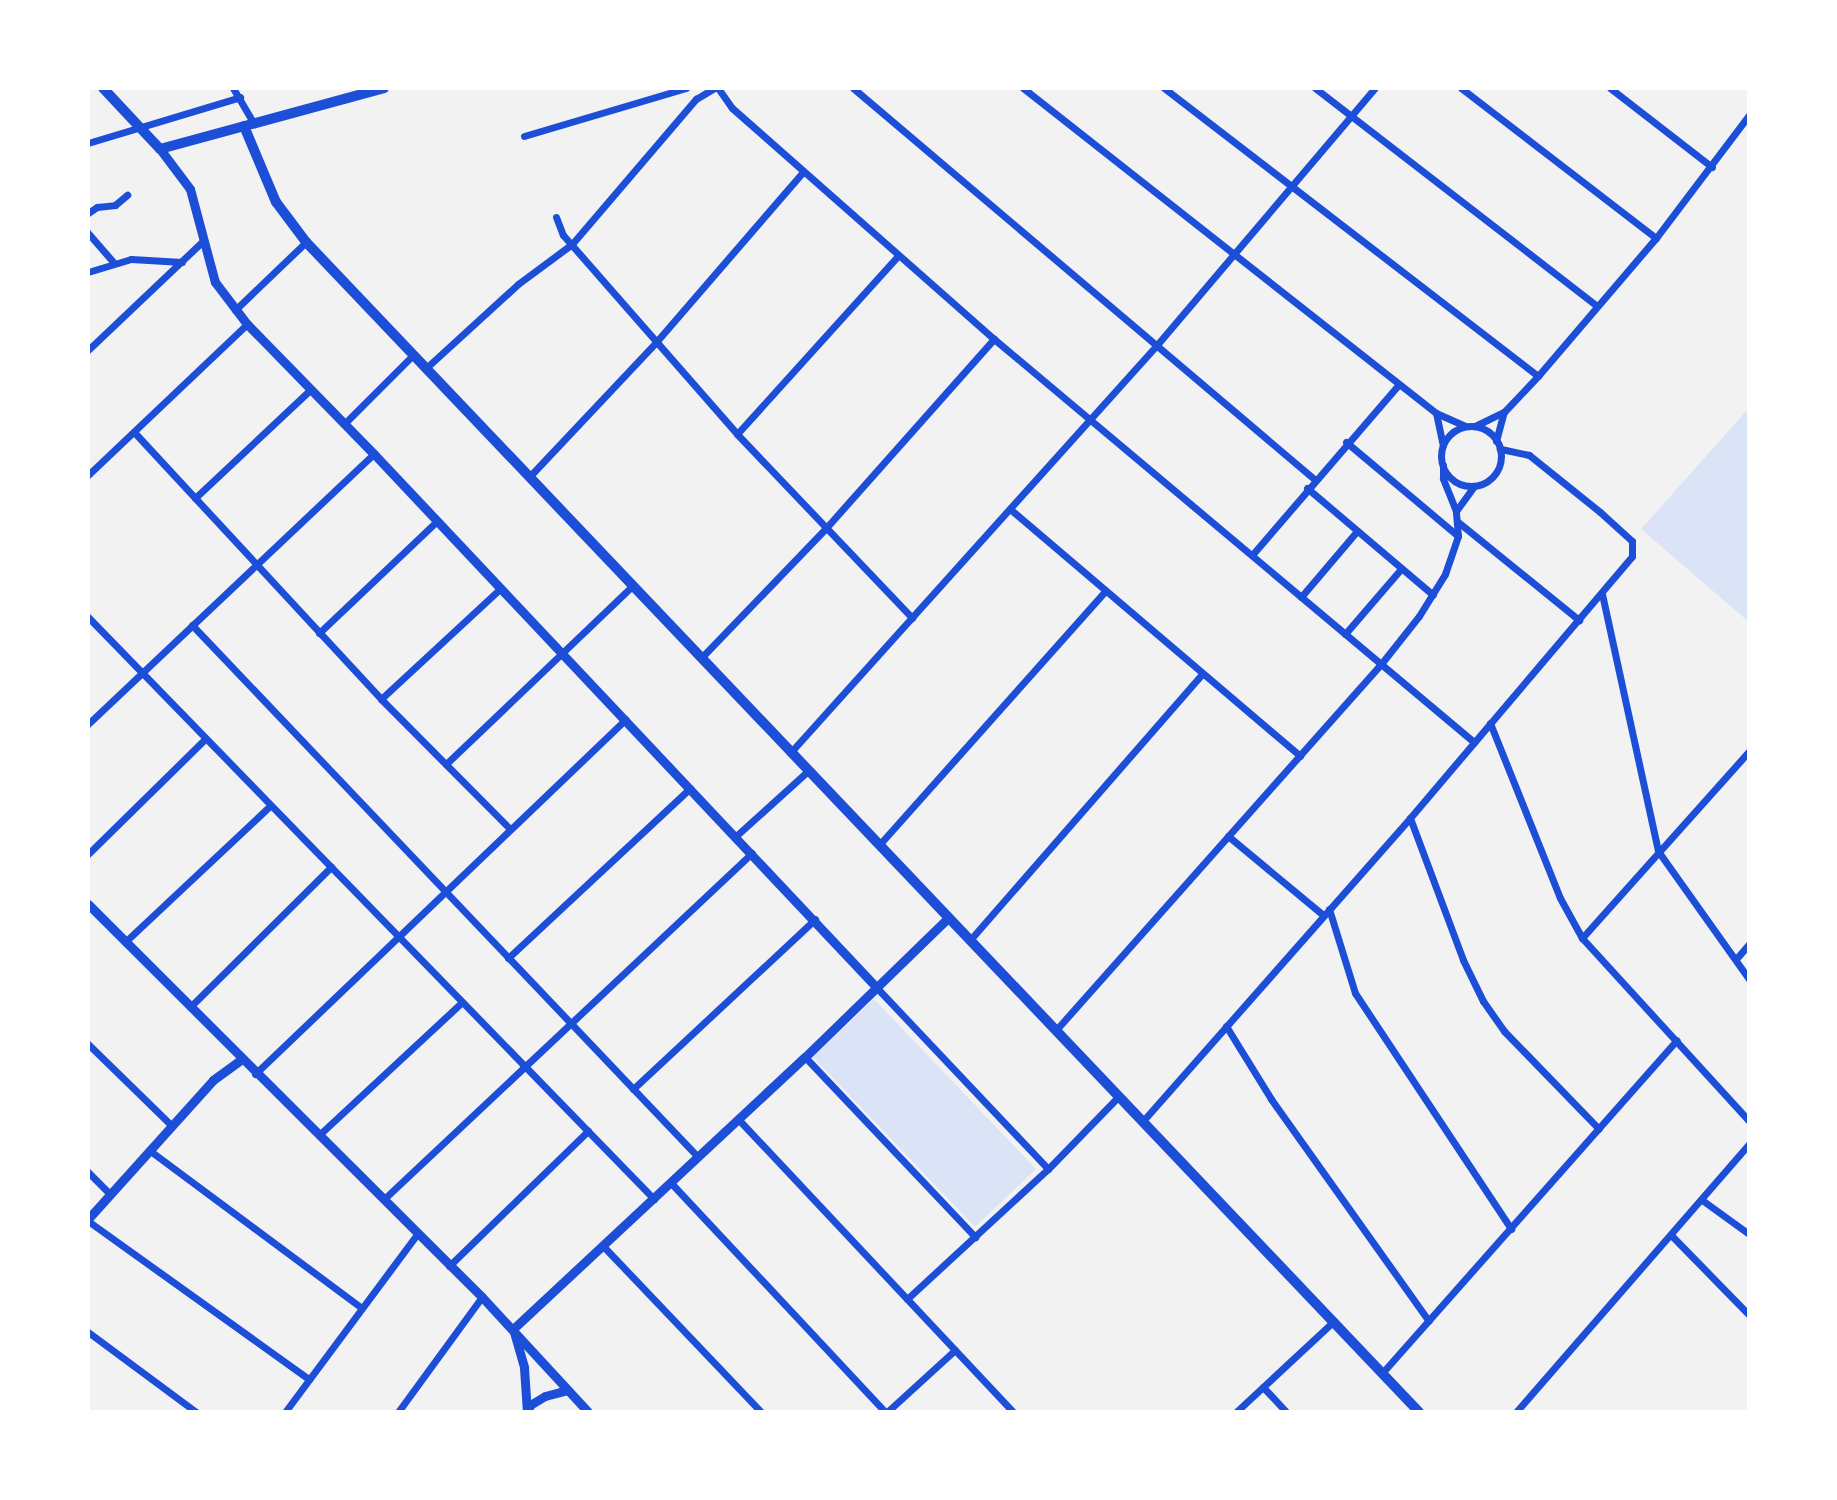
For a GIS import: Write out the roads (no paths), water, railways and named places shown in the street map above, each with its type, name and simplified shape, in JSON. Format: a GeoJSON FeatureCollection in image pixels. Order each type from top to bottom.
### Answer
{"type":"FeatureCollection","features":[{"type":"Feature","properties":{"kind":"main road"},"geometry":{"type":"LineString","coordinates":[[103,88],[160,149],[249,125],[348,93],[384,88]]}},
{"type":"Feature","properties":{"kind":"main road"},"geometry":{"type":"LineString","coordinates":[[249,125],[276,202],[306,242],[1419,1412]]}},
{"type":"Feature","properties":{"kind":"street"},"geometry":{"type":"LineString","coordinates":[[233,88],[240,97],[249,125]]}},
{"type":"Feature","properties":{"kind":"street"},"geometry":{"type":"LineString","coordinates":[[524,136],[688,88],[696,99]]}},
{"type":"Feature","properties":{"kind":"street"},"geometry":{"type":"LineString","coordinates":[[425,369],[518,284],[572,244],[696,99],[716,88],[732,108],[994,339],[1474,742]]}},
{"type":"Feature","properties":{"kind":"street"},"geometry":{"type":"LineString","coordinates":[[853,88],[1314,479]]}},
{"type":"Feature","properties":{"kind":"street"},"geometry":{"type":"LineString","coordinates":[[1023,88],[1436,413],[1465,426],[1475,426],[1504,412],[1538,376],[1656,238],[1749,115]]}},
{"type":"Feature","properties":{"kind":"street"},"geometry":{"type":"LineString","coordinates":[[1164,88],[1538,376]]}},
{"type":"Feature","properties":{"kind":"street"},"geometry":{"type":"LineString","coordinates":[[1315,88],[1597,306]]}},
{"type":"Feature","properties":{"kind":"street"},"geometry":{"type":"LineString","coordinates":[[790,753],[1156,346],[1375,88]]}},
{"type":"Feature","properties":{"kind":"street"},"geometry":{"type":"LineString","coordinates":[[1461,88],[1656,238]]}},
{"type":"Feature","properties":{"kind":"street"},"geometry":{"type":"LineString","coordinates":[[1610,88],[1712,167]]}},
{"type":"Feature","properties":{"kind":"street"},"geometry":{"type":"LineString","coordinates":[[88,143],[240,97]]}},
{"type":"Feature","properties":{"kind":"street"},"geometry":{"type":"LineString","coordinates":[[160,149],[190,189],[215,282],[247,324],[626,719],[1048,1169]]}},
{"type":"Feature","properties":{"kind":"street"},"geometry":{"type":"LineString","coordinates":[[530,476],[657,341],[803,172]]}},
{"type":"Feature","properties":{"kind":"street"},"geometry":{"type":"LineString","coordinates":[[88,213],[97,207],[115,205],[127,195]]}},
{"type":"Feature","properties":{"kind":"street"},"geometry":{"type":"LineString","coordinates":[[556,217],[559,227],[572,244],[737,434],[912,618]]}},
{"type":"Feature","properties":{"kind":"street"},"geometry":{"type":"LineString","coordinates":[[88,233],[114,263]]}},
{"type":"Feature","properties":{"kind":"street"},"geometry":{"type":"LineString","coordinates":[[88,350],[204,240]]}},
{"type":"Feature","properties":{"kind":"street"},"geometry":{"type":"LineString","coordinates":[[235,310],[306,242]]}},
{"type":"Feature","properties":{"kind":"street"},"geometry":{"type":"LineString","coordinates":[[737,434],[899,255]]}},
{"type":"Feature","properties":{"kind":"street"},"geometry":{"type":"LineString","coordinates":[[88,272],[131,259],[182,262]]}},
{"type":"Feature","properties":{"kind":"street"},"geometry":{"type":"LineString","coordinates":[[88,475],[247,324]]}},
{"type":"Feature","properties":{"kind":"street"},"geometry":{"type":"LineString","coordinates":[[701,658],[826,528],[994,339]]}},
{"type":"Feature","properties":{"kind":"street"},"geometry":{"type":"LineString","coordinates":[[344,424],[412,356]]}},
{"type":"Feature","properties":{"kind":"street"},"geometry":{"type":"LineString","coordinates":[[1252,555],[1314,479],[1399,384]]}},
{"type":"Feature","properties":{"kind":"street"},"geometry":{"type":"LineString","coordinates":[[195,498],[311,389]]}},
{"type":"Feature","properties":{"kind":"street"},"geometry":{"type":"LineString","coordinates":[[1456,511],[1474,486],[1493,476],[1500,463],[1498,445],[1504,412]]}},
{"type":"Feature","properties":{"kind":"street"},"geometry":{"type":"LineString","coordinates":[[1056,1030],[1381,664],[1433,595],[1445,574],[1458,536],[1456,511],[1443,478],[1443,445],[1436,413]]}},
{"type":"Feature","properties":{"kind":"street"},"geometry":{"type":"LineString","coordinates":[[1443,445],[1448,437],[1465,426]]}},
{"type":"Feature","properties":{"kind":"street"},"geometry":{"type":"LineString","coordinates":[[1142,1122],[1410,818],[1632,556],[1632,541],[1600,512],[1529,455],[1498,445],[1475,426]]}},
{"type":"Feature","properties":{"kind":"street"},"geometry":{"type":"LineString","coordinates":[[134,432],[381,699],[509,828]]}},
{"type":"Feature","properties":{"kind":"street"},"geometry":{"type":"LineString","coordinates":[[1346,442],[1458,536]]}},
{"type":"Feature","properties":{"kind":"street"},"geometry":{"type":"LineString","coordinates":[[88,724],[374,454]]}},
{"type":"Feature","properties":{"kind":"street"},"geometry":{"type":"LineString","coordinates":[[1443,465],[1454,481],[1474,486]]}},
{"type":"Feature","properties":{"kind":"street"},"geometry":{"type":"LineString","coordinates":[[1307,488],[1433,595]]}},
{"type":"Feature","properties":{"kind":"street"},"geometry":{"type":"LineString","coordinates":[[1010,509],[1201,675],[1300,756]]}},
{"type":"Feature","properties":{"kind":"street"},"geometry":{"type":"LineString","coordinates":[[319,633],[437,521]]}},
{"type":"Feature","properties":{"kind":"street"},"geometry":{"type":"LineString","coordinates":[[1458,522],[1579,620]]}},
{"type":"Feature","properties":{"kind":"street"},"geometry":{"type":"LineString","coordinates":[[1301,597],[1357,531]]}},
{"type":"Feature","properties":{"kind":"street"},"geometry":{"type":"LineString","coordinates":[[1345,634],[1401,569]]}},
{"type":"Feature","properties":{"kind":"street"},"geometry":{"type":"LineString","coordinates":[[446,764],[633,585]]}},
{"type":"Feature","properties":{"kind":"street"},"geometry":{"type":"LineString","coordinates":[[381,699],[501,588]]}},
{"type":"Feature","properties":{"kind":"street"},"geometry":{"type":"LineString","coordinates":[[879,845],[1105,591]]}},
{"type":"Feature","properties":{"kind":"street"},"geometry":{"type":"LineString","coordinates":[[1602,594],[1658,851],[1749,979]]}},
{"type":"Feature","properties":{"kind":"street"},"geometry":{"type":"LineString","coordinates":[[88,617],[654,1199]]}},
{"type":"Feature","properties":{"kind":"street"},"geometry":{"type":"LineString","coordinates":[[192,625],[698,1157]]}},
{"type":"Feature","properties":{"kind":"street"},"geometry":{"type":"LineString","coordinates":[[970,940],[1201,675]]}},
{"type":"Feature","properties":{"kind":"street"},"geometry":{"type":"LineString","coordinates":[[255,1074],[626,719]]}},
{"type":"Feature","properties":{"kind":"street"},"geometry":{"type":"LineString","coordinates":[[1490,723],[1560,898],[1582,938],[1749,1121]]}},
{"type":"Feature","properties":{"kind":"street"},"geometry":{"type":"LineString","coordinates":[[88,854],[205,739]]}},
{"type":"Feature","properties":{"kind":"street"},"geometry":{"type":"LineString","coordinates":[[1582,938],[1749,751]]}},
{"type":"Feature","properties":{"kind":"street"},"geometry":{"type":"LineString","coordinates":[[736,836],[808,771]]}},
{"type":"Feature","properties":{"kind":"street"},"geometry":{"type":"LineString","coordinates":[[508,958],[690,788]]}},
{"type":"Feature","properties":{"kind":"street"},"geometry":{"type":"LineString","coordinates":[[125,942],[270,806]]}},
{"type":"Feature","properties":{"kind":"street"},"geometry":{"type":"LineString","coordinates":[[1410,818],[1463,960],[1483,1001],[1504,1031],[1599,1129]]}},
{"type":"Feature","properties":{"kind":"street"},"geometry":{"type":"LineString","coordinates":[[1228,836],[1326,912],[1355,993],[1511,1229]]}},
{"type":"Feature","properties":{"kind":"street"},"geometry":{"type":"LineString","coordinates":[[384,1199],[752,853]]}},
{"type":"Feature","properties":{"kind":"street"},"geometry":{"type":"LineString","coordinates":[[190,1007],[331,867]]}},
{"type":"Feature","properties":{"kind":"street"},"geometry":{"type":"LineString","coordinates":[[88,904],[255,1074],[482,1297],[588,1412]]}},
{"type":"Feature","properties":{"kind":"street"},"geometry":{"type":"LineString","coordinates":[[513,1329],[739,1120],[948,918]]}},
{"type":"Feature","properties":{"kind":"street"},"geometry":{"type":"LineString","coordinates":[[633,1089],[815,919]]}},
{"type":"Feature","properties":{"kind":"street"},"geometry":{"type":"LineString","coordinates":[[1736,959],[1749,944]]}},
{"type":"Feature","properties":{"kind":"street"},"geometry":{"type":"LineString","coordinates":[[319,1135],[462,1002]]}},
{"type":"Feature","properties":{"kind":"street"},"geometry":{"type":"LineString","coordinates":[[1226,1026],[1271,1099],[1429,1321]]}},
{"type":"Feature","properties":{"kind":"street"},"geometry":{"type":"LineString","coordinates":[[1383,1372],[1677,1040]]}},
{"type":"Feature","properties":{"kind":"street"},"geometry":{"type":"LineString","coordinates":[[88,1044],[171,1125]]}},
{"type":"Feature","properties":{"kind":"street"},"geometry":{"type":"LineString","coordinates":[[805,1057],[975,1237]]}},
{"type":"Feature","properties":{"kind":"street"},"geometry":{"type":"LineString","coordinates":[[241,1060],[213,1080],[88,1220],[309,1379]]}},
{"type":"Feature","properties":{"kind":"street"},"geometry":{"type":"LineString","coordinates":[[907,1299],[1048,1169],[1118,1097]]}},
{"type":"Feature","properties":{"kind":"street"},"geometry":{"type":"LineString","coordinates":[[739,1120],[1013,1412]]}},
{"type":"Feature","properties":{"kind":"street"},"geometry":{"type":"LineString","coordinates":[[449,1266],[588,1131]]}},
{"type":"Feature","properties":{"kind":"street"},"geometry":{"type":"LineString","coordinates":[[1516,1412],[1749,1144]]}},
{"type":"Feature","properties":{"kind":"street"},"geometry":{"type":"LineString","coordinates":[[149,1150],[362,1308]]}},
{"type":"Feature","properties":{"kind":"street"},"geometry":{"type":"LineString","coordinates":[[88,1172],[110,1194]]}},
{"type":"Feature","properties":{"kind":"street"},"geometry":{"type":"LineString","coordinates":[[671,1183],[886,1412],[955,1350]]}},
{"type":"Feature","properties":{"kind":"street"},"geometry":{"type":"LineString","coordinates":[[1702,1200],[1749,1234]]}},
{"type":"Feature","properties":{"kind":"street"},"geometry":{"type":"LineString","coordinates":[[285,1412],[418,1233]]}},
{"type":"Feature","properties":{"kind":"street"},"geometry":{"type":"LineString","coordinates":[[1671,1235],[1749,1315]]}},
{"type":"Feature","properties":{"kind":"street"},"geometry":{"type":"LineString","coordinates":[[604,1247],[761,1412]]}},
{"type":"Feature","properties":{"kind":"street"},"geometry":{"type":"LineString","coordinates":[[398,1412],[482,1297]]}},
{"type":"Feature","properties":{"kind":"street"},"geometry":{"type":"LineString","coordinates":[[1236,1412],[1334,1320]]}},
{"type":"Feature","properties":{"kind":"street"},"geometry":{"type":"LineString","coordinates":[[513,1329],[524,1368],[528,1412]]}},
{"type":"Feature","properties":{"kind":"street"},"geometry":{"type":"LineString","coordinates":[[88,1332],[196,1412]]}},
{"type":"Feature","properties":{"kind":"street"},"geometry":{"type":"LineString","coordinates":[[1263,1387],[1286,1412]]}},
{"type":"Feature","properties":{"kind":"street"},"geometry":{"type":"LineString","coordinates":[[528,1412],[530,1405],[545,1396],[567,1390]]}}]}
